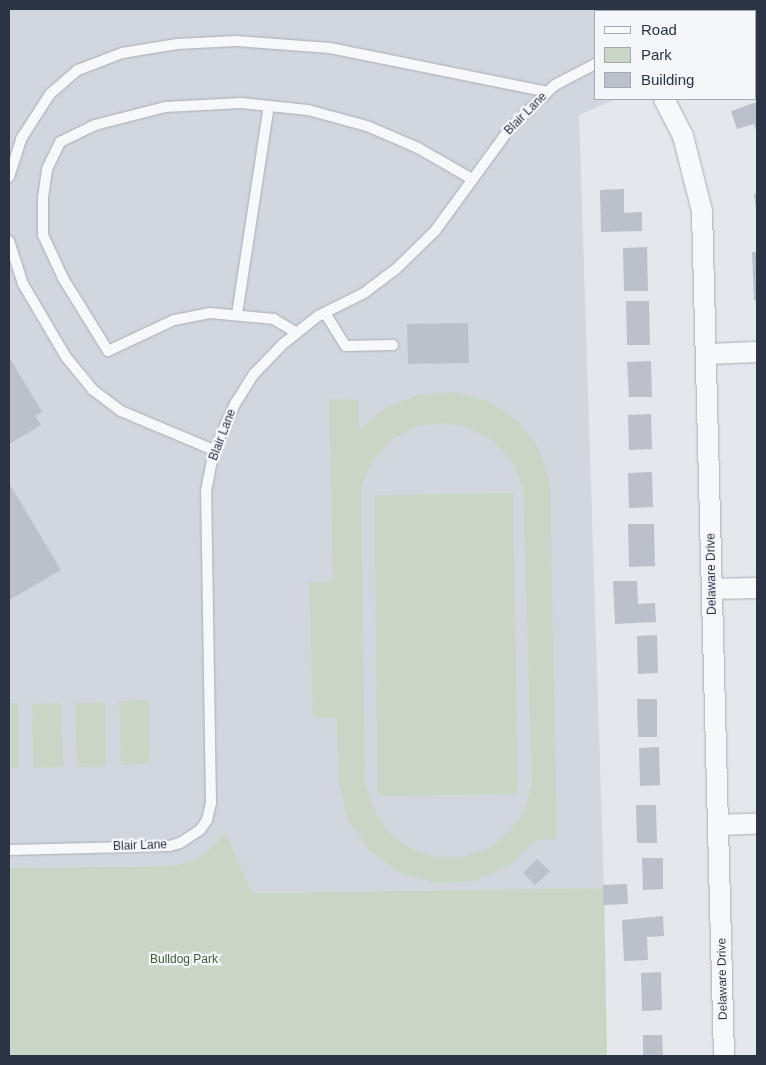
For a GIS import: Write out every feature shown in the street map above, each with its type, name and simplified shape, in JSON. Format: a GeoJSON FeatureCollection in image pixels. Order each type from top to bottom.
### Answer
{"type":"FeatureCollection","features":[{"type":"Feature","properties":{"kind":"street","name":"Delaware Drive"},"geometry":{"type":"LineString","coordinates":[[665,100],[684,136],[702,211],[720,825],[724,1056]]}},
{"type":"Feature","properties":{"kind":"street"},"geometry":{"type":"LineString","coordinates":[[707,354],[757,352]]}},
{"type":"Feature","properties":{"kind":"street"},"geometry":{"type":"LineString","coordinates":[[713,589],[757,588]]}},
{"type":"Feature","properties":{"kind":"street"},"geometry":{"type":"LineString","coordinates":[[720,825],[757,824]]}},
{"type":"Feature","properties":{"kind":"lane"},"geometry":{"type":"LineString","coordinates":[[9,177],[21,139],[50,94],[78,70],[122,52],[177,44],[236,41],[330,48],[548,92]]}},
{"type":"Feature","properties":{"kind":"lane","name":"Blair Lane"},"geometry":{"type":"LineString","coordinates":[[9,850],[169,846],[193,836],[207,820],[211,803],[206,491],[214,450],[235,404],[254,374],[297,333],[325,312],[364,293],[396,269],[435,230],[510,128],[548,92],[594,65]]}},
{"type":"Feature","properties":{"kind":"lane"},"geometry":{"type":"LineString","coordinates":[[297,333],[274,319],[237,314],[210,313],[174,320],[108,351],[62,278],[43,235],[45,179],[60,142],[95,125],[165,107],[241,103],[308,110],[367,126],[418,148],[472,179]]}},
{"type":"Feature","properties":{"kind":"lane"},"geometry":{"type":"LineString","coordinates":[[237,314],[269,106]]}},
{"type":"Feature","properties":{"kind":"lane"},"geometry":{"type":"LineString","coordinates":[[9,241],[23,284],[66,357],[93,390],[121,411],[214,450]]}},
{"type":"Feature","properties":{"kind":"lane"},"geometry":{"type":"LineString","coordinates":[[325,312],[346,346],[393,345]]}},
{"type":"Feature","properties":{"kind":"shaded area"},"geometry":{"type":"Polygon","coordinates":[[[9,9],[606,9],[594,10],[594,100],[614,100],[579,115],[604,888],[253,893],[225,832],[209,850],[194,861],[170,866],[9,868],[9,9]]]}},
{"type":"Feature","properties":{"kind":"green space"},"geometry":{"type":"Polygon","coordinates":[[[454,392],[488,401],[518,421],[539,449],[550,483],[557,839],[536,840],[509,866],[474,881],[437,883],[400,873],[370,851],[348,820],[339,783],[337,718],[313,718],[309,582],[333,581],[329,399],[358,400],[359,431],[385,408],[418,395],[454,392]],[[442,423],[414,427],[390,441],[372,462],[361,487],[365,783],[373,809],[388,832],[410,848],[435,857],[463,857],[489,848],[510,831],[525,808],[532,782],[523,488],[512,462],[494,441],[469,428],[442,423]]]}},
{"type":"Feature","properties":{"kind":"green space"},"geometry":{"type":"Polygon","coordinates":[[[513,493],[518,794],[378,796],[374,495],[513,493]]]}},
{"type":"Feature","properties":{"kind":"green space"},"geometry":{"type":"Polygon","coordinates":[[[149,700],[150,764],[121,765],[119,701],[149,700]]]}},
{"type":"Feature","properties":{"kind":"green space"},"geometry":{"type":"Polygon","coordinates":[[[105,702],[106,766],[77,767],[75,703],[105,702]]]}},
{"type":"Feature","properties":{"kind":"green space"},"geometry":{"type":"Polygon","coordinates":[[[9,703],[18,703],[19,767],[9,768],[9,703]]]}},
{"type":"Feature","properties":{"kind":"green space"},"geometry":{"type":"Polygon","coordinates":[[[61,703],[63,767],[34,768],[32,704],[61,703]]]}},
{"type":"Feature","properties":{"kind":"green space","name":"Bulldog Park"},"geometry":{"type":"Polygon","coordinates":[[[225,832],[253,893],[604,888],[607,1056],[9,1056],[9,868],[170,866],[194,861],[209,850],[225,832]]]}},
{"type":"Feature","properties":{"kind":"building"},"geometry":{"type":"Polygon","coordinates":[[[757,102],[757,133],[754,124],[737,129],[731,111],[757,102]]]}},
{"type":"Feature","properties":{"kind":"building"},"geometry":{"type":"Polygon","coordinates":[[[624,189],[624,213],[642,212],[642,231],[601,232],[600,190],[624,189]]]}},
{"type":"Feature","properties":{"kind":"building"},"geometry":{"type":"Polygon","coordinates":[[[754,194],[757,194],[757,208],[756,208],[754,194]]]}},
{"type":"Feature","properties":{"kind":"building"},"geometry":{"type":"Polygon","coordinates":[[[647,247],[648,291],[624,291],[623,248],[647,247]]]}},
{"type":"Feature","properties":{"kind":"building"},"geometry":{"type":"Polygon","coordinates":[[[752,252],[757,252],[757,300],[754,300],[752,252]]]}},
{"type":"Feature","properties":{"kind":"building"},"geometry":{"type":"Polygon","coordinates":[[[626,301],[649,301],[650,345],[627,345],[626,301]]]}},
{"type":"Feature","properties":{"kind":"building"},"geometry":{"type":"Polygon","coordinates":[[[468,323],[469,363],[408,364],[407,324],[468,323]]]}},
{"type":"Feature","properties":{"kind":"building"},"geometry":{"type":"Polygon","coordinates":[[[9,357],[42,412],[35,416],[41,425],[9,444],[9,357]]]}},
{"type":"Feature","properties":{"kind":"building"},"geometry":{"type":"Polygon","coordinates":[[[651,361],[652,397],[629,397],[627,362],[651,361]]]}},
{"type":"Feature","properties":{"kind":"building"},"geometry":{"type":"Polygon","coordinates":[[[651,414],[652,449],[629,450],[628,415],[651,414]]]}},
{"type":"Feature","properties":{"kind":"building"},"geometry":{"type":"Polygon","coordinates":[[[652,472],[653,507],[629,508],[628,473],[652,472]]]}},
{"type":"Feature","properties":{"kind":"building"},"geometry":{"type":"Polygon","coordinates":[[[9,483],[61,570],[9,600],[9,483]]]}},
{"type":"Feature","properties":{"kind":"building"},"geometry":{"type":"Polygon","coordinates":[[[628,524],[654,524],[655,566],[629,567],[628,524]]]}},
{"type":"Feature","properties":{"kind":"building"},"geometry":{"type":"Polygon","coordinates":[[[613,581],[637,581],[638,604],[655,603],[656,622],[615,624],[613,581]]]}},
{"type":"Feature","properties":{"kind":"building"},"geometry":{"type":"Polygon","coordinates":[[[657,635],[658,673],[638,674],[637,636],[657,635]]]}},
{"type":"Feature","properties":{"kind":"building"},"geometry":{"type":"Polygon","coordinates":[[[637,699],[657,699],[657,737],[638,737],[637,699]]]}},
{"type":"Feature","properties":{"kind":"building"},"geometry":{"type":"Polygon","coordinates":[[[659,747],[660,785],[640,786],[639,748],[659,747]]]}},
{"type":"Feature","properties":{"kind":"building"},"geometry":{"type":"Polygon","coordinates":[[[636,805],[656,805],[657,843],[637,843],[636,805]]]}},
{"type":"Feature","properties":{"kind":"building"},"geometry":{"type":"Polygon","coordinates":[[[642,858],[663,858],[663,889],[643,890],[642,858]]]}},
{"type":"Feature","properties":{"kind":"building"},"geometry":{"type":"Polygon","coordinates":[[[537,859],[550,871],[535,885],[523,873],[537,859]]]}},
{"type":"Feature","properties":{"kind":"building"},"geometry":{"type":"Polygon","coordinates":[[[627,884],[628,904],[603,905],[603,885],[627,884]]]}},
{"type":"Feature","properties":{"kind":"building"},"geometry":{"type":"Polygon","coordinates":[[[663,916],[664,936],[647,937],[648,960],[624,961],[622,920],[663,916]]]}},
{"type":"Feature","properties":{"kind":"building"},"geometry":{"type":"Polygon","coordinates":[[[661,972],[662,1010],[642,1011],[641,973],[661,972]]]}},
{"type":"Feature","properties":{"kind":"building"},"geometry":{"type":"Polygon","coordinates":[[[643,1035],[662,1035],[663,1056],[643,1056],[643,1035]]]}}]}
